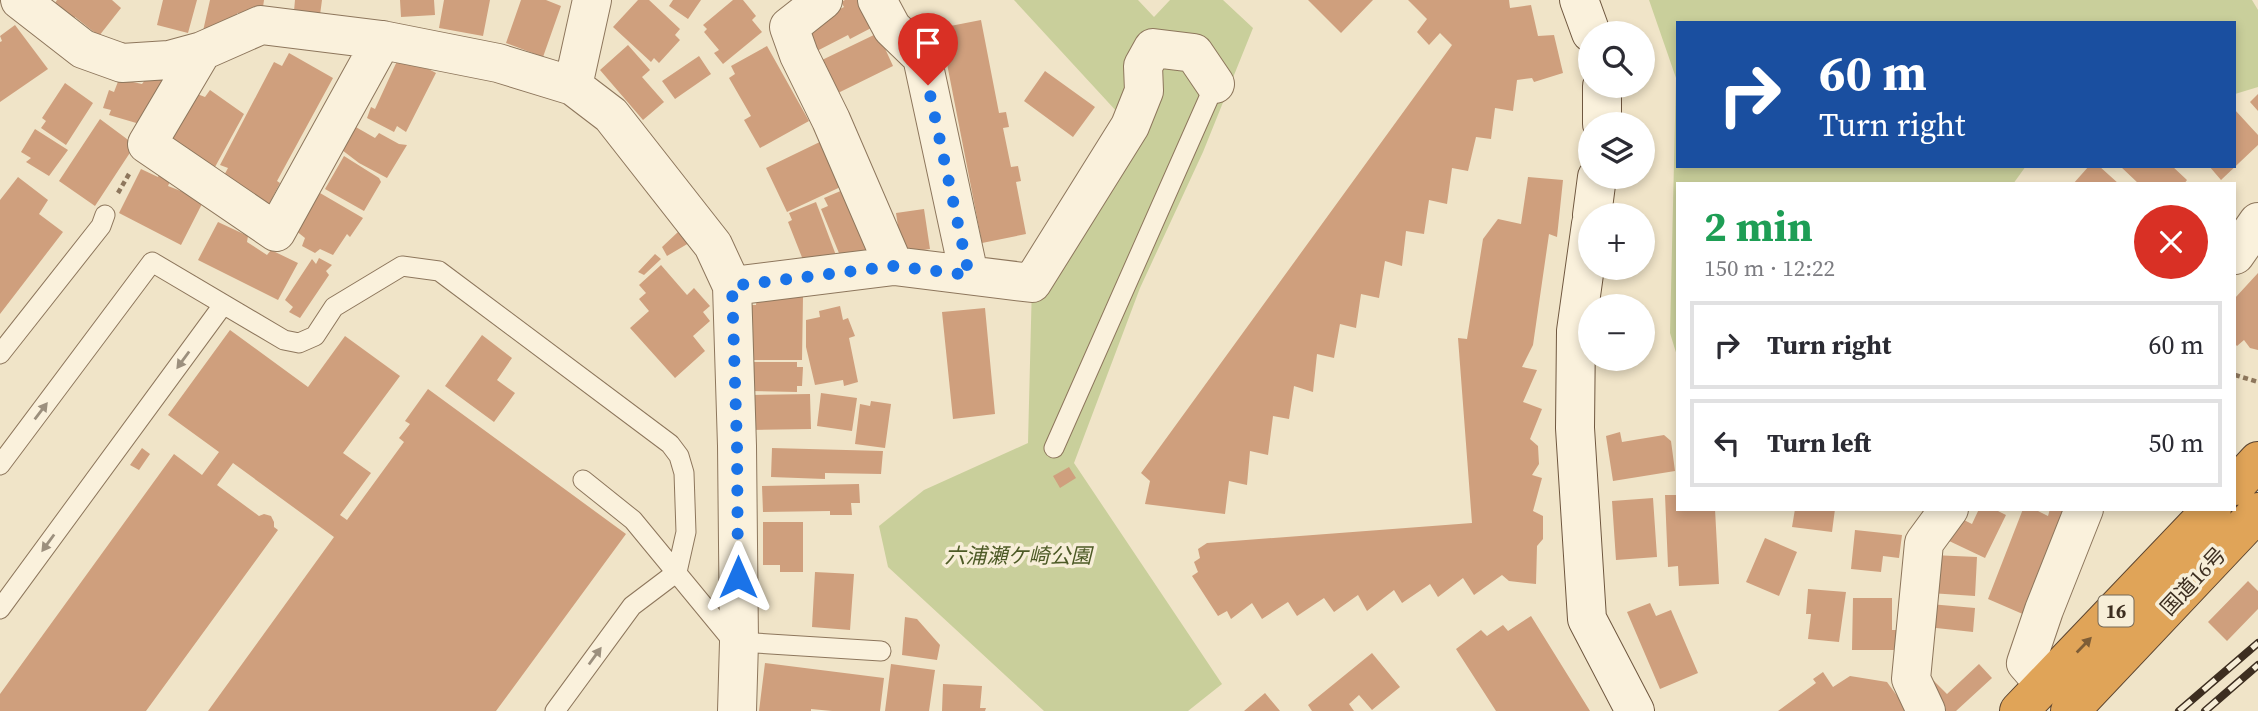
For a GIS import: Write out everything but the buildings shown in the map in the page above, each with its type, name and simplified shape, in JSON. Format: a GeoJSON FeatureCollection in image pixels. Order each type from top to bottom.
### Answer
{"type":"FeatureCollection","features":[{"type":"Feature","properties":{"kind":"highway"},"geometry":{"type":"LineString","coordinates":[[2236,485],[2258,461]]}},
{"type":"Feature","properties":{"kind":"highway","name":"国道16号"},"geometry":{"type":"LineString","coordinates":[[2045,702],[2210,511]]}},
{"type":"Feature","properties":{"kind":"highway","name":"国道16号"},"geometry":{"type":"LineString","coordinates":[[2045,702],[2258,513]]}},
{"type":"Feature","properties":{"kind":"street"},"geometry":{"type":"LineString","coordinates":[[20,0],[83,49],[122,63],[169,60],[202,51],[261,25],[382,40],[498,63],[573,86],[611,115],[713,245],[732,286],[737,446],[737,711]]}},
{"type":"Feature","properties":{"kind":"street"},"geometry":{"type":"LineString","coordinates":[[573,86],[592,0]]}},
{"type":"Feature","properties":{"kind":"street"},"geometry":{"type":"LineString","coordinates":[[823,0],[789,27],[799,55],[831,120],[894,266]]}},
{"type":"Feature","properties":{"kind":"street"},"geometry":{"type":"LineString","coordinates":[[877,0],[892,28],[922,57],[969,275]]}},
{"type":"Feature","properties":{"kind":"street"},"geometry":{"type":"LineString","coordinates":[[1579,0],[1587,21]]}},
{"type":"Feature","properties":{"kind":"street"},"geometry":{"type":"LineString","coordinates":[[202,51],[148,144],[276,232],[382,40]]}},
{"type":"Feature","properties":{"kind":"street"},"geometry":{"type":"LineString","coordinates":[[732,286],[894,266],[1032,283],[1130,126],[1144,91],[1143,66],[1153,48],[1194,53],[1215,84]]}},
{"type":"Feature","properties":{"kind":"street"},"geometry":{"type":"LineString","coordinates":[[2236,254],[2258,222]]}},
{"type":"Feature","properties":{"kind":"street"},"geometry":{"type":"LineString","coordinates":[[1583,280],[1576,331],[1575,442],[1587,618],[1635,711]]}},
{"type":"Feature","properties":{"kind":"street"},"geometry":{"type":"LineString","coordinates":[[1926,711],[1911,679],[1924,543],[1948,511]]}},
{"type":"Feature","properties":{"kind":"street"},"geometry":{"type":"LineString","coordinates":[[2045,702],[2026,663],[2083,511]]}},
{"type":"Feature","properties":{"kind":"lane"},"geometry":{"type":"LineString","coordinates":[[1054,448],[1215,84]]}},
{"type":"Feature","properties":{"kind":"lane"},"geometry":{"type":"LineString","coordinates":[[0,354],[101,226],[104,215]]}},
{"type":"Feature","properties":{"kind":"lane"},"geometry":{"type":"LineString","coordinates":[[0,466],[152,262],[284,340],[299,343],[315,336],[334,307],[402,266],[439,271],[670,444],[679,456],[684,473],[686,532],[677,572],[632,606],[555,711]]}},
{"type":"Feature","properties":{"kind":"lane"},"geometry":{"type":"LineString","coordinates":[[0,609],[223,305]]}},
{"type":"Feature","properties":{"kind":"lane"},"geometry":{"type":"LineString","coordinates":[[583,480],[633,520],[739,645],[881,651]]}},
{"type":"Feature","properties":{"kind":"path"},"geometry":{"type":"LineString","coordinates":[[104,215],[148,144]]}},
{"type":"Feature","properties":{"kind":"path"},"geometry":{"type":"LineString","coordinates":[[2236,375],[2258,382]]}},
{"type":"Feature","properties":{"kind":"green space","name":"六浦瀬ケ崎公園"},"geometry":{"type":"Polygon","coordinates":[[[1014,0],[1138,0],[1154,17],[1170,0],[1223,0],[1253,28],[1203,152],[1140,288],[1074,463],[1222,684],[1188,711],[1044,711],[888,567],[879,526],[924,490],[1028,443],[1032,283],[1130,126],[1014,0]]]}},
{"type":"Feature","properties":{"kind":"green space"},"geometry":{"type":"Polygon","coordinates":[[[1649,0],[2252,0],[2258,10],[2258,87],[2236,94],[2236,21],[1676,21],[1676,78],[1649,0]]]}},
{"type":"Feature","properties":{"kind":"green space"},"geometry":{"type":"Polygon","coordinates":[[[1676,78],[1676,168],[2025,168],[2014,182],[1676,182],[1676,352],[1670,333],[1676,78]]]}},
{"type":"Feature","properties":{"kind":"railway"},"geometry":{"type":"LineString","coordinates":[[2179,711],[2258,643]]}},
{"type":"Feature","properties":{"kind":"railway"},"geometry":{"type":"LineString","coordinates":[[2205,711],[2258,665]]}},
{"type":"Feature","properties":{"kind":"route"},"geometry":{"type":"LineString","coordinates":[[738,577],[732,286],[894,266],[969,275],[928,85]]}}]}
